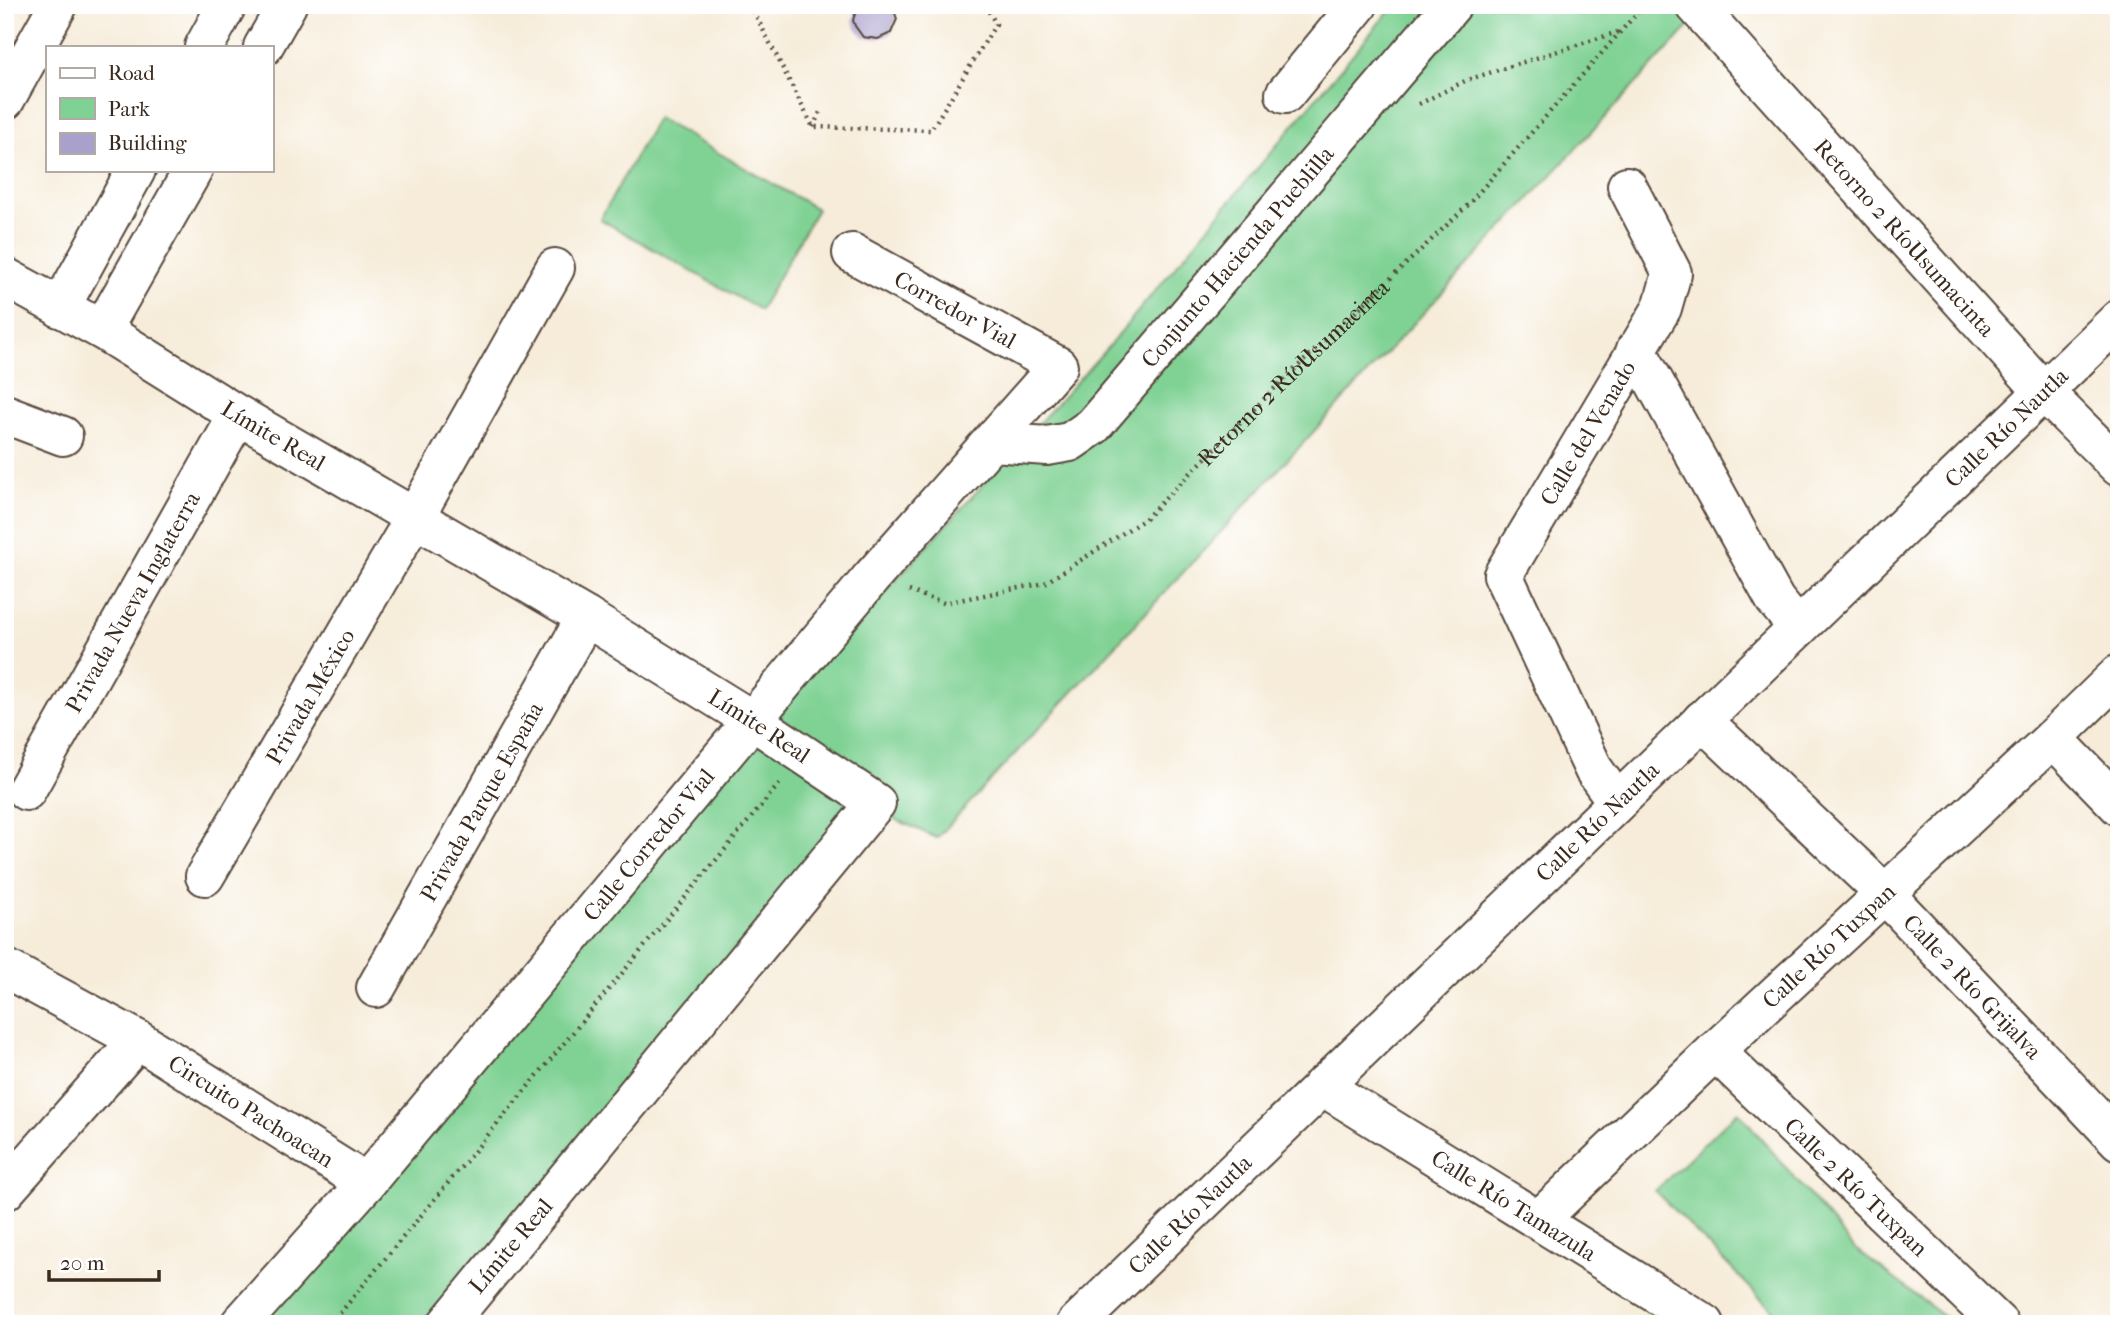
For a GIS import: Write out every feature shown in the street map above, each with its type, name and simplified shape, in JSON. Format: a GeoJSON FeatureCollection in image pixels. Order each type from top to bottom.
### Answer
{"type":"FeatureCollection","features":[{"type":"Feature","properties":{"kind":"street"},"geometry":{"type":"LineString","coordinates":[[5,100],[58,5]]}},
{"type":"Feature","properties":{"kind":"street"},"geometry":{"type":"LineString","coordinates":[[205,46],[227,5]]}},
{"type":"Feature","properties":{"kind":"street"},"geometry":{"type":"LineString","coordinates":[[264,46],[287,5]]}},
{"type":"Feature","properties":{"kind":"street"},"geometry":{"type":"LineString","coordinates":[[1285,94],[1358,5]]}},
{"type":"Feature","properties":{"kind":"street","name":"Conjunto Hacienda Pueblilla"},"geometry":{"type":"LineString","coordinates":[[992,442],[1047,446],[1070,442],[1093,426],[1452,5]]}},
{"type":"Feature","properties":{"kind":"street","name":"Retorno 2 RíoUsumacinta"},"geometry":{"type":"LineString","coordinates":[[1696,5],[2043,391],[2119,467]]}},
{"type":"Feature","properties":{"kind":"street"},"geometry":{"type":"LineString","coordinates":[[60,308],[135,172]]}},
{"type":"Feature","properties":{"kind":"street"},"geometry":{"type":"LineString","coordinates":[[102,330],[192,172]]}},
{"type":"Feature","properties":{"kind":"street"},"geometry":{"type":"LineString","coordinates":[[1627,186],[1672,273],[1662,308],[1636,349]]}},
{"type":"Feature","properties":{"kind":"street","name":"Corredor Vial"},"geometry":{"type":"LineString","coordinates":[[852,253],[1058,366]]}},
{"type":"Feature","properties":{"kind":"street","name":"Privada México"},"geometry":{"type":"LineString","coordinates":[[205,876],[415,517],[555,268]]}},
{"type":"Feature","properties":{"kind":"street","name":"Límite Real"},"geometry":{"type":"LineString","coordinates":[[5,277],[102,330],[238,415],[586,617],[752,720],[876,803],[447,1324]]}},
{"type":"Feature","properties":{"kind":"street","name":"Calle Río Nautla"},"geometry":{"type":"LineString","coordinates":[[1076,1324],[2119,318]]}},
{"type":"Feature","properties":{"kind":"street","name":"Calle del Venado"},"geometry":{"type":"LineString","coordinates":[[1636,349],[1775,600],[1798,628]]}},
{"type":"Feature","properties":{"kind":"street","name":"Calle del Venado"},"geometry":{"type":"LineString","coordinates":[[1617,802],[1594,770],[1503,575],[1636,349]]}},
{"type":"Feature","properties":{"kind":"street","name":"Calle Corredor Vial"},"geometry":{"type":"LineString","coordinates":[[240,1324],[366,1183],[871,578],[1058,366]]}},
{"type":"Feature","properties":{"kind":"street"},"geometry":{"type":"LineString","coordinates":[[5,414],[63,436]]}},
{"type":"Feature","properties":{"kind":"street","name":"Privada Nueva Inglaterra"},"geometry":{"type":"LineString","coordinates":[[26,791],[238,415]]}},
{"type":"Feature","properties":{"kind":"street","name":"Privada Parque España"},"geometry":{"type":"LineString","coordinates":[[376,988],[586,617]]}},
{"type":"Feature","properties":{"kind":"street","name":"Calle Río Tuxpan"},"geometry":{"type":"LineString","coordinates":[[1539,1220],[1715,1051],[2119,674]]}},
{"type":"Feature","properties":{"kind":"street","name":"Calle 2 Río Grijalva"},"geometry":{"type":"LineString","coordinates":[[1702,720],[1885,894],[2119,1141]]}},
{"type":"Feature","properties":{"kind":"street"},"geometry":{"type":"LineString","coordinates":[[2053,738],[2119,806]]}},
{"type":"Feature","properties":{"kind":"street","name":"Circuito Pachoacan"},"geometry":{"type":"LineString","coordinates":[[7,976],[138,1040],[366,1183]]}},
{"type":"Feature","properties":{"kind":"street"},"geometry":{"type":"LineString","coordinates":[[5,1191],[138,1040]]}},
{"type":"Feature","properties":{"kind":"street","name":"Calle 2 Río Tuxpan"},"geometry":{"type":"LineString","coordinates":[[1715,1051],[1998,1324]]}},
{"type":"Feature","properties":{"kind":"street","name":"Calle Río Tamazula"},"geometry":{"type":"LineString","coordinates":[[1322,1086],[1705,1324]]}},
{"type":"Feature","properties":{"kind":"path"},"geometry":{"type":"LineString","coordinates":[[758,5],[754,12],[813,127]]}},
{"type":"Feature","properties":{"kind":"path"},"geometry":{"type":"LineString","coordinates":[[813,127],[931,130],[996,24],[985,5]]}},
{"type":"Feature","properties":{"kind":"path","name":"Retorno 2 RíoUsumacinta"},"geometry":{"type":"LineString","coordinates":[[871,578],[944,603],[1045,583],[1145,519],[1273,390],[1467,206],[1644,5]]}},
{"type":"Feature","properties":{"kind":"path"},"geometry":{"type":"LineString","coordinates":[[1408,109],[1467,80],[1619,32]]}},
{"type":"Feature","properties":{"kind":"path"},"geometry":{"type":"LineString","coordinates":[[813,127],[821,110]]}},
{"type":"Feature","properties":{"kind":"path"},"geometry":{"type":"LineString","coordinates":[[331,1324],[804,755]]}},
{"type":"Feature","properties":{"kind":"green space"},"geometry":{"type":"Polygon","coordinates":[[[1394,5],[1709,5],[937,838],[866,806],[432,1324],[242,1324],[760,730],[1109,346],[1394,5]]]}},
{"type":"Feature","properties":{"kind":"green space"},"geometry":{"type":"Polygon","coordinates":[[[657,118],[817,209],[760,310],[600,219],[657,118]]]}},
{"type":"Feature","properties":{"kind":"green space"},"geometry":{"type":"Polygon","coordinates":[[[1738,1111],[1854,1248],[1954,1324],[1788,1324],[1782,1320],[1655,1191],[1738,1111]]]}},
{"type":"Feature","properties":{"kind":"building"},"geometry":{"type":"Polygon","coordinates":[[[858,5],[892,5],[897,19],[891,33],[878,39],[863,37],[853,20],[858,5]]]}}]}
